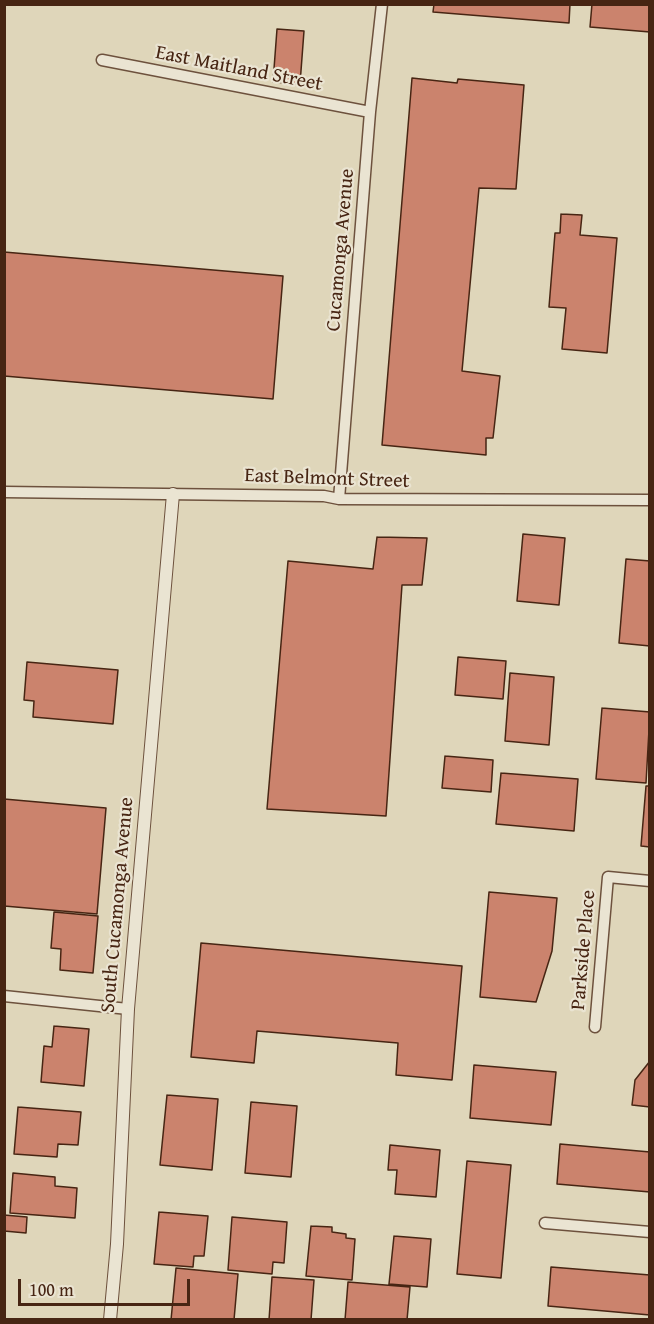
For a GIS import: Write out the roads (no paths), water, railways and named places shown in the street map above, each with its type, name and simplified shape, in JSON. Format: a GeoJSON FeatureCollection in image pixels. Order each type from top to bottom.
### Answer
{"type":"FeatureCollection","features":[{"type":"Feature","properties":{"kind":"street","name":"Cucamonga Avenue"},"geometry":{"type":"LineString","coordinates":[[339,499],[370,112],[382,4]]}},
{"type":"Feature","properties":{"kind":"street","name":"East Maitland Street"},"geometry":{"type":"LineString","coordinates":[[102,60],[370,112]]}},
{"type":"Feature","properties":{"kind":"street","name":"East Belmont Street"},"geometry":{"type":"LineString","coordinates":[[4,492],[324,496],[339,499],[650,500]]}},
{"type":"Feature","properties":{"kind":"street","name":"South Cucamonga Avenue"},"geometry":{"type":"LineString","coordinates":[[110,1320],[117,1244],[128,1009],[173,494]]}},
{"type":"Feature","properties":{"kind":"street","name":"Parkside Place"},"geometry":{"type":"LineString","coordinates":[[595,1027],[608,878],[650,881]]}},
{"type":"Feature","properties":{"kind":"street"},"geometry":{"type":"LineString","coordinates":[[4,996],[128,1009]]}},
{"type":"Feature","properties":{"kind":"street"},"geometry":{"type":"LineString","coordinates":[[545,1223],[650,1232]]}}]}
